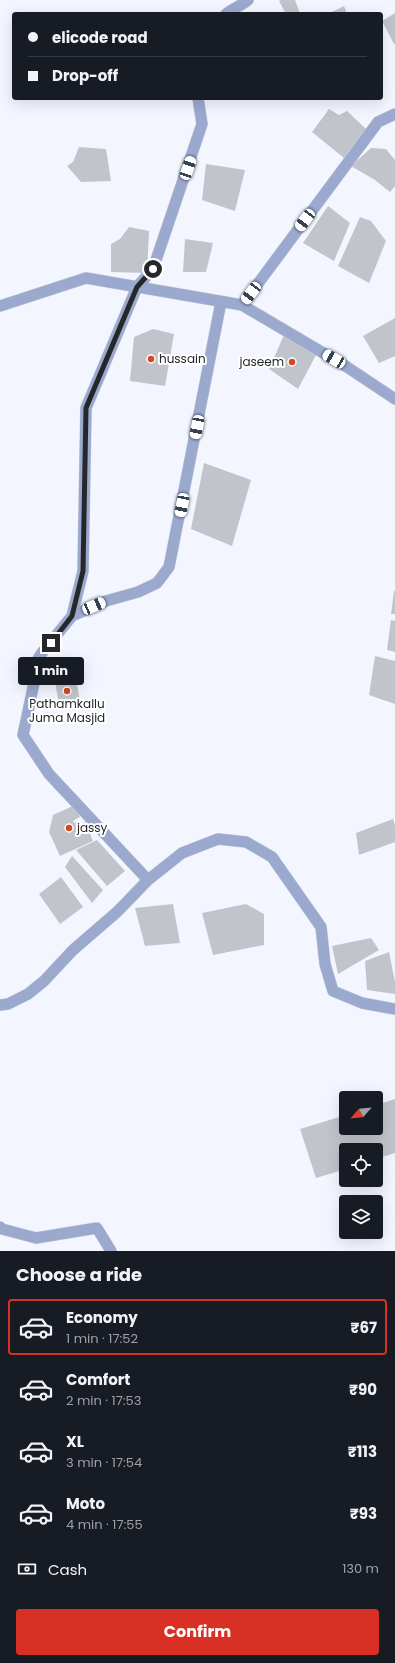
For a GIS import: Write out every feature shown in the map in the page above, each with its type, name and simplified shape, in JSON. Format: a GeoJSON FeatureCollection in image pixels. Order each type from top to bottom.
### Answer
{"type":"FeatureCollection","features":[{"type":"Feature","properties":{"kind":"street"},"geometry":{"type":"LineString","coordinates":[[228,12],[232,8],[248,0]]}},
{"type":"Feature","properties":{"kind":"street"},"geometry":{"type":"LineString","coordinates":[[148,880],[49,774],[23,735],[34,683],[34,666],[41,654],[72,616],[83,571],[86,408],[137,287],[153,269],[202,124],[198,100]]}},
{"type":"Feature","properties":{"kind":"street"},"geometry":{"type":"LineString","coordinates":[[242,305],[378,122],[395,114]]}},
{"type":"Feature","properties":{"kind":"street"},"geometry":{"type":"LineString","coordinates":[[0,306],[86,278],[242,305],[347,367],[395,399]]}},
{"type":"Feature","properties":{"kind":"street"},"geometry":{"type":"LineString","coordinates":[[72,616],[106,601],[138,592],[157,583],[169,568],[221,302]]}},
{"type":"Feature","properties":{"kind":"street"},"geometry":{"type":"LineString","coordinates":[[0,1005],[8,1004],[28,994],[44,981],[73,950],[117,912],[148,880],[182,853],[218,839],[246,842],[272,857],[321,927],[325,964],[333,991],[362,1003],[395,1009]]}},
{"type":"Feature","properties":{"kind":"street"},"geometry":{"type":"LineString","coordinates":[[0,1228],[36,1238],[97,1228],[111,1251]]}},
{"type":"Feature","properties":{"kind":"building"},"geometry":{"type":"Polygon","coordinates":[[[295,0],[299,12],[285,12],[279,1],[295,0]]]}},
{"type":"Feature","properties":{"kind":"building"},"geometry":{"type":"Polygon","coordinates":[[[344,6],[346,12],[332,12],[344,6]]]}},
{"type":"Feature","properties":{"kind":"building"},"geometry":{"type":"Polygon","coordinates":[[[395,13],[395,44],[383,23],[383,20],[395,13]]]}},
{"type":"Feature","properties":{"kind":"building"},"geometry":{"type":"Polygon","coordinates":[[[329,109],[339,115],[347,111],[366,129],[344,158],[312,132],[329,109]]]}},
{"type":"Feature","properties":{"kind":"building"},"geometry":{"type":"Polygon","coordinates":[[[79,147],[106,149],[111,181],[81,182],[67,166],[73,162],[79,147]]]}},
{"type":"Feature","properties":{"kind":"building"},"geometry":{"type":"Polygon","coordinates":[[[371,148],[386,149],[395,160],[395,186],[390,192],[375,180],[351,166],[371,148]]]}},
{"type":"Feature","properties":{"kind":"building"},"geometry":{"type":"Polygon","coordinates":[[[206,164],[245,170],[235,211],[202,200],[206,164]]]}},
{"type":"Feature","properties":{"kind":"building"},"geometry":{"type":"Polygon","coordinates":[[[328,206],[350,223],[334,261],[303,243],[328,206]]]}},
{"type":"Feature","properties":{"kind":"building"},"geometry":{"type":"Polygon","coordinates":[[[360,217],[371,221],[386,241],[369,283],[338,266],[360,217]]]}},
{"type":"Feature","properties":{"kind":"building"},"geometry":{"type":"Polygon","coordinates":[[[129,227],[149,231],[147,273],[111,272],[111,244],[120,239],[129,227]]]}},
{"type":"Feature","properties":{"kind":"building"},"geometry":{"type":"Polygon","coordinates":[[[185,239],[213,243],[206,272],[183,272],[185,239]]]}},
{"type":"Feature","properties":{"kind":"building"},"geometry":{"type":"Polygon","coordinates":[[[395,318],[395,356],[379,363],[363,336],[395,318]]]}},
{"type":"Feature","properties":{"kind":"building","name":"hussain"},"geometry":{"type":"Polygon","coordinates":[[[153,329],[174,334],[165,386],[130,381],[134,337],[153,329]]]}},
{"type":"Feature","properties":{"kind":"building","name":"jaseem"},"geometry":{"type":"Polygon","coordinates":[[[284,335],[316,355],[298,389],[269,369],[284,335]]]}},
{"type":"Feature","properties":{"kind":"building"},"geometry":{"type":"Polygon","coordinates":[[[204,463],[251,480],[232,546],[191,529],[204,463]]]}},
{"type":"Feature","properties":{"kind":"building"},"geometry":{"type":"Polygon","coordinates":[[[394,591],[395,614],[391,614],[394,591]]]}},
{"type":"Feature","properties":{"kind":"building"},"geometry":{"type":"Polygon","coordinates":[[[391,620],[395,621],[395,652],[387,650],[391,620]]]}},
{"type":"Feature","properties":{"kind":"building"},"geometry":{"type":"Polygon","coordinates":[[[375,656],[395,661],[395,704],[369,695],[375,656]]]}},
{"type":"Feature","properties":{"kind":"building","name":"Pathamkallu Juma Masjid"},"geometry":{"type":"Polygon","coordinates":[[[75,672],[81,707],[60,710],[54,676],[75,672]]]}},
{"type":"Feature","properties":{"kind":"building","name":"jassy"},"geometry":{"type":"Polygon","coordinates":[[[75,805],[80,817],[73,821],[74,823],[78,821],[79,825],[85,822],[93,841],[60,856],[49,832],[53,815],[75,805]]]}},
{"type":"Feature","properties":{"kind":"building"},"geometry":{"type":"Polygon","coordinates":[[[393,819],[395,825],[395,842],[359,855],[356,833],[393,819]]]}},
{"type":"Feature","properties":{"kind":"building"},"geometry":{"type":"Polygon","coordinates":[[[97,840],[125,871],[107,886],[76,850],[97,840]]]}},
{"type":"Feature","properties":{"kind":"building"},"geometry":{"type":"Polygon","coordinates":[[[72,856],[103,890],[92,903],[65,867],[72,856]]]}},
{"type":"Feature","properties":{"kind":"building"},"geometry":{"type":"Polygon","coordinates":[[[61,877],[83,907],[60,924],[39,894],[61,877]]]}},
{"type":"Feature","properties":{"kind":"building"},"geometry":{"type":"Polygon","coordinates":[[[173,904],[180,943],[145,946],[135,908],[173,904]]]}},
{"type":"Feature","properties":{"kind":"building"},"geometry":{"type":"Polygon","coordinates":[[[246,904],[264,914],[264,945],[213,955],[202,913],[246,904]]]}},
{"type":"Feature","properties":{"kind":"building"},"geometry":{"type":"Polygon","coordinates":[[[371,938],[379,950],[338,974],[332,946],[371,938]]]}},
{"type":"Feature","properties":{"kind":"building"},"geometry":{"type":"Polygon","coordinates":[[[389,952],[395,982],[395,994],[367,990],[365,961],[389,952]]]}},
{"type":"Feature","properties":{"kind":"building"},"geometry":{"type":"Polygon","coordinates":[[[395,1099],[395,1153],[383,1157],[383,1143],[339,1143],[339,1171],[316,1178],[300,1129],[339,1117],[339,1135],[383,1135],[383,1103],[395,1099]]]}},
{"type":"Feature","properties":{"kind":"place","name":"hussain"},"geometry":{"type":"Point","coordinates":[151,359]}},
{"type":"Feature","properties":{"kind":"place","name":"jaseem"},"geometry":{"type":"Point","coordinates":[292,362]}},
{"type":"Feature","properties":{"kind":"place","name":"Pathamkallu Juma Masjid"},"geometry":{"type":"Point","coordinates":[67,691]}},
{"type":"Feature","properties":{"kind":"place","name":"jassy"},"geometry":{"type":"Point","coordinates":[69,828]}},
{"type":"Feature","properties":{"kind":"route"},"geometry":{"type":"LineString","coordinates":[[51,643],[72,616],[83,571],[86,408],[137,287],[153,269]]}}]}
